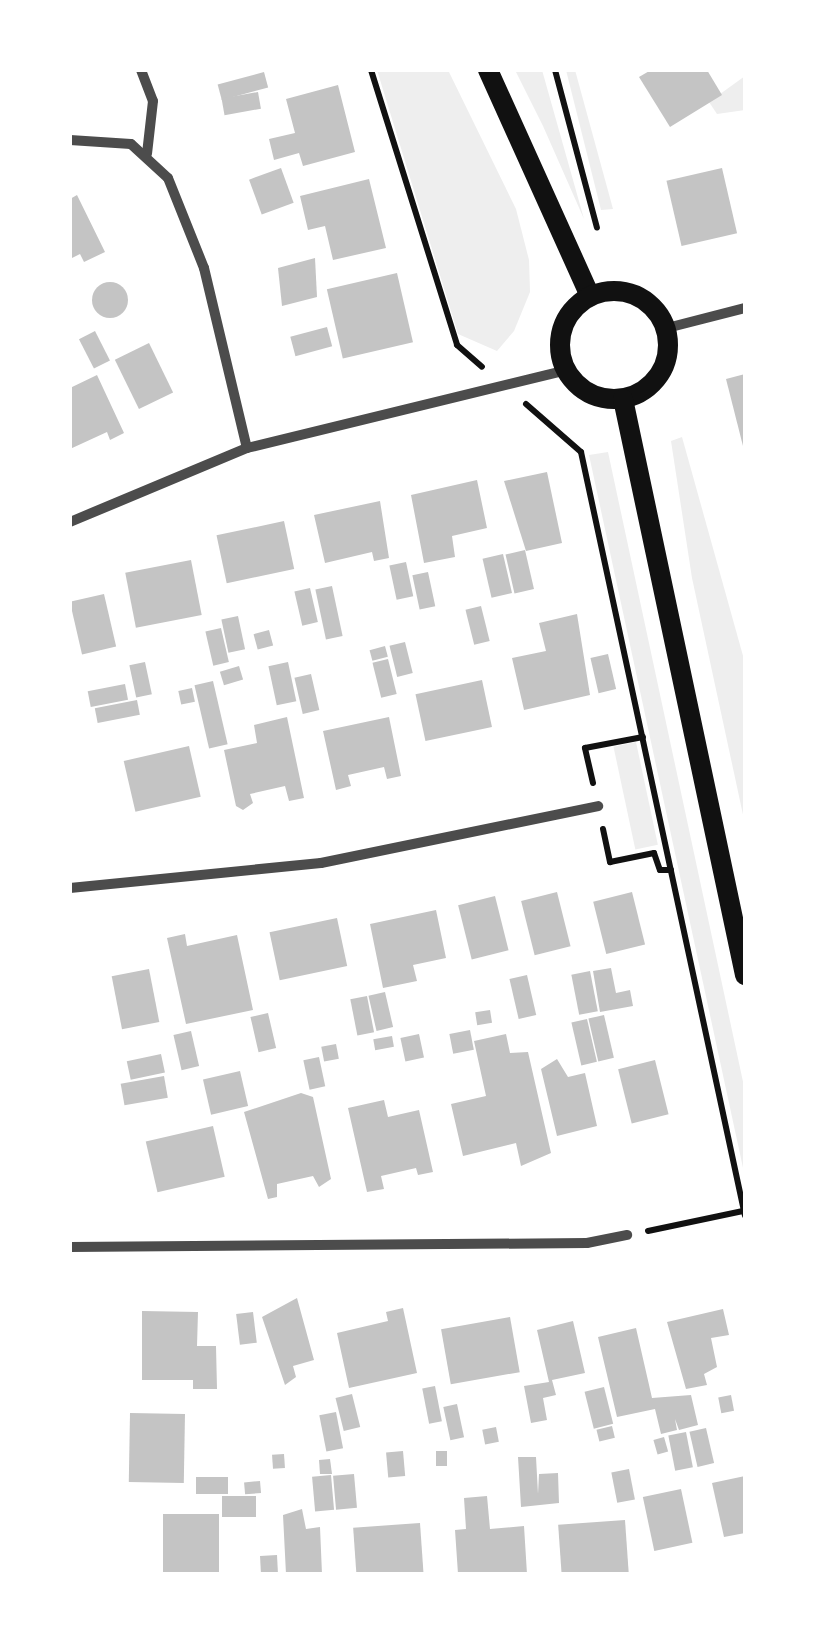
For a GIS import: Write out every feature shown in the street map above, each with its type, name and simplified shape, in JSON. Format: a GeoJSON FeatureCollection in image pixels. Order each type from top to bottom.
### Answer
{"type":"FeatureCollection","features":[{"type":"Feature","properties":{"kind":"main road"},"geometry":{"type":"LineString","coordinates":[[488,70],[590,296]]}},
{"type":"Feature","properties":{"kind":"main road"},"geometry":{"type":"LineString","coordinates":[[626,291],[658,311],[666,328],[665,365],[640,392],[623,399],[585,390],[566,370],[561,356],[565,321],[590,296],[626,291]]}},
{"type":"Feature","properties":{"kind":"main road"},"geometry":{"type":"LineString","coordinates":[[623,399],[745,975]]}},
{"type":"Feature","properties":{"kind":"street"},"geometry":{"type":"LineString","coordinates":[[141,70],[153,100],[147,154]]}},
{"type":"Feature","properties":{"kind":"street"},"geometry":{"type":"LineString","coordinates":[[70,140],[114,139],[147,154],[168,178],[201,261],[248,448]]}},
{"type":"Feature","properties":{"kind":"street"},"geometry":{"type":"LineString","coordinates":[[666,328],[745,308]]}},
{"type":"Feature","properties":{"kind":"street"},"geometry":{"type":"LineString","coordinates":[[70,522],[248,448],[566,370]]}},
{"type":"Feature","properties":{"kind":"street"},"geometry":{"type":"LineString","coordinates":[[70,888],[322,863],[598,806]]}},
{"type":"Feature","properties":{"kind":"street"},"geometry":{"type":"LineString","coordinates":[[70,1247],[587,1243],[627,1235]]}},
{"type":"Feature","properties":{"kind":"path"},"geometry":{"type":"LineString","coordinates":[[371,70],[457,346],[581,452],[644,736],[744,1213],[627,1235]]}},
{"type":"Feature","properties":{"kind":"path"},"geometry":{"type":"LineString","coordinates":[[554,70],[599,235],[577,262]]}},
{"type":"Feature","properties":{"kind":"path"},"geometry":{"type":"LineString","coordinates":[[644,736],[585,748],[610,862],[654,853],[660,870],[672,870]]}},
{"type":"Feature","properties":{"kind":"shaded area"},"geometry":{"type":"Polygon","coordinates":[[[377,70],[448,70],[516,209],[529,260],[530,292],[514,331],[497,351],[458,334],[377,70]]]}},
{"type":"Feature","properties":{"kind":"shaded area"},"geometry":{"type":"Polygon","coordinates":[[[515,70],[542,70],[584,219],[543,126],[515,70]]]}},
{"type":"Feature","properties":{"kind":"shaded area"},"geometry":{"type":"Polygon","coordinates":[[[566,70],[575,70],[613,209],[601,210],[566,70]]]}},
{"type":"Feature","properties":{"kind":"shaded area"},"geometry":{"type":"Polygon","coordinates":[[[745,76],[745,110],[717,114],[709,102],[745,76]]]}},
{"type":"Feature","properties":{"kind":"shaded area"},"geometry":{"type":"Polygon","coordinates":[[[682,437],[745,663],[745,824],[692,578],[671,441],[682,437]]]}},
{"type":"Feature","properties":{"kind":"shaded area"},"geometry":{"type":"Polygon","coordinates":[[[608,452],[745,1091],[745,1177],[589,455],[608,452]]]}},
{"type":"Feature","properties":{"kind":"shaded area"},"geometry":{"type":"Polygon","coordinates":[[[636,742],[658,845],[635,849],[614,747],[636,742]]]}},
{"type":"Feature","properties":{"kind":"building"},"geometry":{"type":"Polygon","coordinates":[[[651,70],[707,70],[722,95],[670,127],[639,77],[651,70]]]}},
{"type":"Feature","properties":{"kind":"building"},"geometry":{"type":"Polygon","coordinates":[[[264,72],[268,87],[222,100],[218,84],[264,72]]]}},
{"type":"Feature","properties":{"kind":"building"},"geometry":{"type":"Polygon","coordinates":[[[338,85],[355,152],[303,166],[299,153],[274,160],[269,139],[295,133],[286,99],[338,85]]]}},
{"type":"Feature","properties":{"kind":"building"},"geometry":{"type":"Polygon","coordinates":[[[258,92],[261,109],[225,115],[222,98],[258,92]]]}},
{"type":"Feature","properties":{"kind":"building"},"geometry":{"type":"Polygon","coordinates":[[[281,168],[294,203],[262,214],[249,180],[281,168]]]}},
{"type":"Feature","properties":{"kind":"building"},"geometry":{"type":"Polygon","coordinates":[[[722,168],[737,233],[682,246],[666,181],[722,168]]]}},
{"type":"Feature","properties":{"kind":"building"},"geometry":{"type":"Polygon","coordinates":[[[369,179],[386,248],[333,260],[325,226],[308,230],[300,196],[369,179]]]}},
{"type":"Feature","properties":{"kind":"building"},"geometry":{"type":"Polygon","coordinates":[[[77,195],[105,252],[84,262],[80,254],[70,259],[70,199],[77,195]]]}},
{"type":"Feature","properties":{"kind":"building"},"geometry":{"type":"Polygon","coordinates":[[[315,258],[317,297],[282,306],[278,268],[315,258]]]}},
{"type":"Feature","properties":{"kind":"building"},"geometry":{"type":"Polygon","coordinates":[[[397,273],[413,342],[343,358],[327,289],[397,273]]]}},
{"type":"Feature","properties":{"kind":"building"},"geometry":{"type":"Polygon","coordinates":[[[110,282],[123,287],[128,300],[123,313],[110,318],[97,313],[92,300],[97,287],[110,282]]]}},
{"type":"Feature","properties":{"kind":"building"},"geometry":{"type":"Polygon","coordinates":[[[327,327],[332,346],[295,356],[290,337],[327,327]]]}},
{"type":"Feature","properties":{"kind":"building"},"geometry":{"type":"Polygon","coordinates":[[[95,331],[110,360],[94,369],[79,339],[95,331]]]}},
{"type":"Feature","properties":{"kind":"building"},"geometry":{"type":"Polygon","coordinates":[[[149,343],[173,392],[139,409],[115,360],[149,343]]]}},
{"type":"Feature","properties":{"kind":"building"},"geometry":{"type":"Polygon","coordinates":[[[745,374],[745,449],[744,450],[726,379],[745,374]]]}},
{"type":"Feature","properties":{"kind":"building"},"geometry":{"type":"Polygon","coordinates":[[[97,375],[124,433],[110,440],[107,432],[70,449],[70,388],[97,375]]]}},
{"type":"Feature","properties":{"kind":"building"},"geometry":{"type":"Polygon","coordinates":[[[547,472],[562,543],[526,551],[504,481],[547,472]]]}},
{"type":"Feature","properties":{"kind":"building"},"geometry":{"type":"Polygon","coordinates":[[[477,480],[487,528],[452,536],[455,557],[424,563],[411,495],[477,480]]]}},
{"type":"Feature","properties":{"kind":"building"},"geometry":{"type":"Polygon","coordinates":[[[380,501],[389,558],[374,561],[372,552],[325,563],[314,515],[380,501]]]}},
{"type":"Feature","properties":{"kind":"building"},"geometry":{"type":"Polygon","coordinates":[[[284,521],[294,569],[227,583],[217,535],[284,521]]]}},
{"type":"Feature","properties":{"kind":"building"},"geometry":{"type":"Polygon","coordinates":[[[525,550],[534,589],[515,593],[506,554],[525,550]]]}},
{"type":"Feature","properties":{"kind":"building"},"geometry":{"type":"Polygon","coordinates":[[[503,554],[512,593],[492,598],[483,559],[503,554]]]}},
{"type":"Feature","properties":{"kind":"building"},"geometry":{"type":"Polygon","coordinates":[[[191,560],[202,615],[136,628],[125,573],[191,560]]]}},
{"type":"Feature","properties":{"kind":"building"},"geometry":{"type":"Polygon","coordinates":[[[406,562],[413,596],[397,600],[389,566],[406,562]]]}},
{"type":"Feature","properties":{"kind":"building"},"geometry":{"type":"Polygon","coordinates":[[[428,572],[435,606],[420,610],[412,575],[428,572]]]}},
{"type":"Feature","properties":{"kind":"building"},"geometry":{"type":"Polygon","coordinates":[[[332,586],[343,636],[326,639],[315,590],[332,586]]]}},
{"type":"Feature","properties":{"kind":"building"},"geometry":{"type":"Polygon","coordinates":[[[310,588],[318,622],[302,626],[294,592],[310,588]]]}},
{"type":"Feature","properties":{"kind":"building"},"geometry":{"type":"Polygon","coordinates":[[[104,594],[116,647],[82,654],[70,602],[104,594]]]}},
{"type":"Feature","properties":{"kind":"building"},"geometry":{"type":"Polygon","coordinates":[[[481,606],[490,641],[474,645],[465,610],[481,606]]]}},
{"type":"Feature","properties":{"kind":"building"},"geometry":{"type":"Polygon","coordinates":[[[577,614],[590,695],[524,710],[512,658],[546,651],[539,623],[577,614]]]}},
{"type":"Feature","properties":{"kind":"building"},"geometry":{"type":"Polygon","coordinates":[[[238,616],[245,649],[228,653],[221,620],[238,616]]]}},
{"type":"Feature","properties":{"kind":"building"},"geometry":{"type":"Polygon","coordinates":[[[221,628],[229,662],[213,666],[205,632],[221,628]]]}},
{"type":"Feature","properties":{"kind":"building"},"geometry":{"type":"Polygon","coordinates":[[[269,630],[273,645],[258,650],[254,634],[269,630]]]}},
{"type":"Feature","properties":{"kind":"building"},"geometry":{"type":"Polygon","coordinates":[[[405,642],[413,673],[397,677],[389,646],[405,642]]]}},
{"type":"Feature","properties":{"kind":"building"},"geometry":{"type":"Polygon","coordinates":[[[385,646],[388,657],[372,661],[370,650],[385,646]]]}},
{"type":"Feature","properties":{"kind":"building"},"geometry":{"type":"Polygon","coordinates":[[[608,654],[616,689],[599,693],[590,658],[608,654]]]}},
{"type":"Feature","properties":{"kind":"building"},"geometry":{"type":"Polygon","coordinates":[[[388,659],[397,694],[381,698],[372,663],[388,659]]]}},
{"type":"Feature","properties":{"kind":"building"},"geometry":{"type":"Polygon","coordinates":[[[145,662],[152,694],[136,698],[129,665],[145,662]]]}},
{"type":"Feature","properties":{"kind":"building"},"geometry":{"type":"Polygon","coordinates":[[[288,662],[296,701],[277,705],[268,666],[288,662]]]}},
{"type":"Feature","properties":{"kind":"building"},"geometry":{"type":"Polygon","coordinates":[[[239,666],[243,679],[224,685],[220,672],[239,666]]]}},
{"type":"Feature","properties":{"kind":"building"},"geometry":{"type":"Polygon","coordinates":[[[311,674],[319,710],[303,714],[294,678],[311,674]]]}},
{"type":"Feature","properties":{"kind":"building"},"geometry":{"type":"Polygon","coordinates":[[[482,680],[492,727],[425,741],[415,694],[482,680]]]}},
{"type":"Feature","properties":{"kind":"building"},"geometry":{"type":"Polygon","coordinates":[[[213,681],[228,744],[209,749],[194,685],[213,681]]]}},
{"type":"Feature","properties":{"kind":"building"},"geometry":{"type":"Polygon","coordinates":[[[125,684],[128,700],[91,707],[88,691],[125,684]]]}},
{"type":"Feature","properties":{"kind":"building"},"geometry":{"type":"Polygon","coordinates":[[[192,688],[195,702],[181,705],[178,691],[192,688]]]}},
{"type":"Feature","properties":{"kind":"building"},"geometry":{"type":"Polygon","coordinates":[[[137,700],[140,715],[98,723],[95,708],[137,700]]]}},
{"type":"Feature","properties":{"kind":"building"},"geometry":{"type":"Polygon","coordinates":[[[287,717],[304,798],[289,801],[285,786],[250,794],[253,803],[243,810],[236,806],[224,750],[257,743],[254,725],[287,717]]]}},
{"type":"Feature","properties":{"kind":"building"},"geometry":{"type":"Polygon","coordinates":[[[389,717],[401,776],[387,779],[384,767],[348,775],[351,786],[336,790],[323,731],[389,717]]]}},
{"type":"Feature","properties":{"kind":"building"},"geometry":{"type":"Polygon","coordinates":[[[189,746],[201,797],[135,812],[124,761],[189,746]]]}},
{"type":"Feature","properties":{"kind":"building"},"geometry":{"type":"Polygon","coordinates":[[[557,892],[571,946],[535,955],[521,901],[557,892]]]}},
{"type":"Feature","properties":{"kind":"building"},"geometry":{"type":"Polygon","coordinates":[[[632,892],[645,944],[606,954],[593,902],[632,892]]]}},
{"type":"Feature","properties":{"kind":"building"},"geometry":{"type":"Polygon","coordinates":[[[495,896],[509,950],[472,960],[458,905],[495,896]]]}},
{"type":"Feature","properties":{"kind":"building"},"geometry":{"type":"Polygon","coordinates":[[[436,910],[446,958],[413,965],[417,981],[383,988],[370,924],[436,910]]]}},
{"type":"Feature","properties":{"kind":"building"},"geometry":{"type":"Polygon","coordinates":[[[337,918],[347,966],[280,980],[270,932],[337,918]]]}},
{"type":"Feature","properties":{"kind":"building"},"geometry":{"type":"Polygon","coordinates":[[[185,934],[187,946],[237,935],[253,1010],[186,1024],[167,938],[185,934]]]}},
{"type":"Feature","properties":{"kind":"building"},"geometry":{"type":"Polygon","coordinates":[[[611,968],[616,993],[630,990],[633,1006],[600,1012],[593,971],[611,968]]]}},
{"type":"Feature","properties":{"kind":"building"},"geometry":{"type":"Polygon","coordinates":[[[149,969],[159,1022],[122,1029],[112,976],[149,969]]]}},
{"type":"Feature","properties":{"kind":"building"},"geometry":{"type":"Polygon","coordinates":[[[590,971],[598,1011],[579,1015],[571,975],[590,971]]]}},
{"type":"Feature","properties":{"kind":"building"},"geometry":{"type":"Polygon","coordinates":[[[527,975],[536,1015],[519,1019],[509,979],[527,975]]]}},
{"type":"Feature","properties":{"kind":"building"},"geometry":{"type":"Polygon","coordinates":[[[385,992],[393,1027],[377,1031],[368,996],[385,992]]]}},
{"type":"Feature","properties":{"kind":"building"},"geometry":{"type":"Polygon","coordinates":[[[367,996],[374,1032],[357,1036],[350,999],[367,996]]]}},
{"type":"Feature","properties":{"kind":"building"},"geometry":{"type":"Polygon","coordinates":[[[490,1010],[492,1023],[477,1025],[475,1012],[490,1010]]]}},
{"type":"Feature","properties":{"kind":"building"},"geometry":{"type":"Polygon","coordinates":[[[268,1013],[276,1048],[259,1052],[250,1017],[268,1013]]]}},
{"type":"Feature","properties":{"kind":"building"},"geometry":{"type":"Polygon","coordinates":[[[604,1015],[614,1058],[598,1061],[588,1019],[604,1015]]]}},
{"type":"Feature","properties":{"kind":"building"},"geometry":{"type":"Polygon","coordinates":[[[587,1019],[597,1062],[581,1065],[571,1023],[587,1019]]]}},
{"type":"Feature","properties":{"kind":"building"},"geometry":{"type":"Polygon","coordinates":[[[470,1030],[474,1050],[453,1054],[449,1034],[470,1030]]]}},
{"type":"Feature","properties":{"kind":"building"},"geometry":{"type":"Polygon","coordinates":[[[191,1031],[199,1066],[182,1070],[173,1035],[191,1031]]]}},
{"type":"Feature","properties":{"kind":"building"},"geometry":{"type":"Polygon","coordinates":[[[419,1034],[424,1057],[405,1061],[400,1038],[419,1034]]]}},
{"type":"Feature","properties":{"kind":"building"},"geometry":{"type":"Polygon","coordinates":[[[506,1034],[510,1053],[528,1052],[551,1153],[521,1166],[516,1143],[463,1156],[451,1104],[486,1096],[474,1041],[506,1034]]]}},
{"type":"Feature","properties":{"kind":"building"},"geometry":{"type":"Polygon","coordinates":[[[392,1036],[394,1047],[375,1050],[373,1039],[392,1036]]]}},
{"type":"Feature","properties":{"kind":"building"},"geometry":{"type":"Polygon","coordinates":[[[336,1044],[339,1059],[324,1062],[321,1047],[336,1044]]]}},
{"type":"Feature","properties":{"kind":"building"},"geometry":{"type":"Polygon","coordinates":[[[161,1054],[165,1073],[131,1080],[127,1061],[161,1054]]]}},
{"type":"Feature","properties":{"kind":"building"},"geometry":{"type":"Polygon","coordinates":[[[319,1057],[325,1086],[310,1090],[303,1060],[319,1057]]]}},
{"type":"Feature","properties":{"kind":"building"},"geometry":{"type":"Polygon","coordinates":[[[557,1059],[568,1077],[585,1073],[597,1126],[557,1136],[541,1069],[557,1059]]]}},
{"type":"Feature","properties":{"kind":"building"},"geometry":{"type":"Polygon","coordinates":[[[655,1060],[669,1114],[632,1124],[618,1069],[655,1060]]]}},
{"type":"Feature","properties":{"kind":"building"},"geometry":{"type":"Polygon","coordinates":[[[240,1071],[248,1106],[211,1115],[203,1080],[240,1071]]]}},
{"type":"Feature","properties":{"kind":"building"},"geometry":{"type":"Polygon","coordinates":[[[164,1076],[168,1098],[124,1105],[121,1084],[164,1076]]]}},
{"type":"Feature","properties":{"kind":"building"},"geometry":{"type":"Polygon","coordinates":[[[301,1093],[313,1097],[331,1179],[319,1187],[313,1176],[277,1184],[277,1197],[268,1199],[244,1112],[301,1093]]]}},
{"type":"Feature","properties":{"kind":"building"},"geometry":{"type":"Polygon","coordinates":[[[384,1100],[388,1117],[419,1110],[433,1172],[418,1175],[416,1168],[381,1176],[384,1189],[367,1192],[348,1108],[384,1100]]]}},
{"type":"Feature","properties":{"kind":"building"},"geometry":{"type":"Polygon","coordinates":[[[213,1126],[225,1177],[157,1192],[146,1142],[213,1126]]]}},
{"type":"Feature","properties":{"kind":"building"},"geometry":{"type":"Polygon","coordinates":[[[297,1298],[314,1360],[293,1366],[296,1377],[285,1385],[262,1317],[297,1298]]]}},
{"type":"Feature","properties":{"kind":"building"},"geometry":{"type":"Polygon","coordinates":[[[403,1308],[417,1373],[349,1388],[337,1333],[388,1321],[386,1312],[403,1308]]]}},
{"type":"Feature","properties":{"kind":"building"},"geometry":{"type":"Polygon","coordinates":[[[723,1309],[729,1335],[711,1338],[717,1367],[704,1374],[707,1385],[686,1389],[667,1322],[723,1309]]]}},
{"type":"Feature","properties":{"kind":"building"},"geometry":{"type":"Polygon","coordinates":[[[142,1311],[198,1312],[197,1346],[216,1346],[217,1389],[193,1389],[193,1380],[142,1380],[142,1311]]]}},
{"type":"Feature","properties":{"kind":"building"},"geometry":{"type":"Polygon","coordinates":[[[253,1312],[257,1343],[240,1345],[236,1314],[253,1312]]]}},
{"type":"Feature","properties":{"kind":"building"},"geometry":{"type":"Polygon","coordinates":[[[510,1317],[520,1372],[451,1384],[441,1329],[510,1317]]]}},
{"type":"Feature","properties":{"kind":"building"},"geometry":{"type":"Polygon","coordinates":[[[573,1321],[585,1373],[552,1380],[556,1395],[543,1398],[547,1420],[531,1423],[524,1386],[549,1382],[537,1330],[573,1321]]]}},
{"type":"Feature","properties":{"kind":"building"},"geometry":{"type":"Polygon","coordinates":[[[636,1328],[652,1398],[691,1395],[698,1425],[679,1430],[675,1419],[677,1430],[661,1434],[655,1409],[617,1417],[598,1337],[636,1328]]]}},
{"type":"Feature","properties":{"kind":"building"},"geometry":{"type":"Polygon","coordinates":[[[435,1386],[442,1421],[429,1424],[422,1388],[435,1386]]]}},
{"type":"Feature","properties":{"kind":"building"},"geometry":{"type":"Polygon","coordinates":[[[604,1387],[613,1424],[594,1429],[585,1392],[604,1387]]]}},
{"type":"Feature","properties":{"kind":"building"},"geometry":{"type":"Polygon","coordinates":[[[352,1394],[360,1427],[344,1431],[336,1398],[352,1394]]]}},
{"type":"Feature","properties":{"kind":"building"},"geometry":{"type":"Polygon","coordinates":[[[731,1395],[734,1411],[721,1413],[718,1397],[731,1395]]]}},
{"type":"Feature","properties":{"kind":"building"},"geometry":{"type":"Polygon","coordinates":[[[457,1404],[464,1437],[450,1440],[443,1407],[457,1404]]]}},
{"type":"Feature","properties":{"kind":"building"},"geometry":{"type":"Polygon","coordinates":[[[336,1412],[343,1448],[326,1452],[319,1415],[336,1412]]]}},
{"type":"Feature","properties":{"kind":"building"},"geometry":{"type":"Polygon","coordinates":[[[130,1413],[185,1414],[184,1483],[129,1482],[130,1413]]]}},
{"type":"Feature","properties":{"kind":"building"},"geometry":{"type":"Polygon","coordinates":[[[612,1426],[615,1438],[599,1442],[596,1430],[612,1426]]]}},
{"type":"Feature","properties":{"kind":"building"},"geometry":{"type":"Polygon","coordinates":[[[496,1427],[499,1442],[485,1444],[482,1430],[496,1427]]]}},
{"type":"Feature","properties":{"kind":"building"},"geometry":{"type":"Polygon","coordinates":[[[706,1428],[714,1463],[698,1467],[689,1432],[706,1428]]]}},
{"type":"Feature","properties":{"kind":"building"},"geometry":{"type":"Polygon","coordinates":[[[686,1432],[693,1467],[675,1471],[668,1435],[686,1432]]]}},
{"type":"Feature","properties":{"kind":"building"},"geometry":{"type":"Polygon","coordinates":[[[664,1437],[668,1451],[658,1454],[653,1440],[664,1437]]]}},
{"type":"Feature","properties":{"kind":"building"},"geometry":{"type":"Polygon","coordinates":[[[403,1451],[405,1476],[388,1477],[386,1452],[403,1451]]]}},
{"type":"Feature","properties":{"kind":"building"},"geometry":{"type":"Polygon","coordinates":[[[436,1451],[447,1451],[447,1466],[436,1466],[436,1451]]]}},
{"type":"Feature","properties":{"kind":"building"},"geometry":{"type":"Polygon","coordinates":[[[284,1454],[285,1468],[273,1469],[272,1455],[284,1454]]]}},
{"type":"Feature","properties":{"kind":"building"},"geometry":{"type":"Polygon","coordinates":[[[518,1457],[536,1457],[538,1494],[539,1474],[558,1473],[559,1503],[521,1507],[518,1457]]]}},
{"type":"Feature","properties":{"kind":"building"},"geometry":{"type":"Polygon","coordinates":[[[330,1459],[332,1474],[320,1474],[319,1460],[330,1459]]]}},
{"type":"Feature","properties":{"kind":"building"},"geometry":{"type":"Polygon","coordinates":[[[629,1469],[635,1499],[617,1503],[611,1472],[629,1469]]]}},
{"type":"Feature","properties":{"kind":"building"},"geometry":{"type":"Polygon","coordinates":[[[354,1474],[357,1508],[336,1510],[333,1476],[354,1474]]]}},
{"type":"Feature","properties":{"kind":"building"},"geometry":{"type":"Polygon","coordinates":[[[331,1475],[334,1510],[315,1512],[312,1477],[331,1475]]]}},
{"type":"Feature","properties":{"kind":"building"},"geometry":{"type":"Polygon","coordinates":[[[745,1476],[745,1533],[724,1537],[712,1483],[745,1476]]]}},
{"type":"Feature","properties":{"kind":"building"},"geometry":{"type":"Polygon","coordinates":[[[196,1477],[228,1477],[228,1494],[196,1494],[196,1477]]]}},
{"type":"Feature","properties":{"kind":"building"},"geometry":{"type":"Polygon","coordinates":[[[260,1481],[261,1493],[245,1494],[244,1482],[260,1481]]]}},
{"type":"Feature","properties":{"kind":"building"},"geometry":{"type":"Polygon","coordinates":[[[681,1489],[692,1543],[654,1551],[643,1497],[681,1489]]]}},
{"type":"Feature","properties":{"kind":"building"},"geometry":{"type":"Polygon","coordinates":[[[222,1496],[256,1496],[256,1517],[222,1517],[222,1496]]]}},
{"type":"Feature","properties":{"kind":"building"},"geometry":{"type":"Polygon","coordinates":[[[487,1496],[490,1529],[524,1526],[527,1574],[458,1574],[455,1530],[466,1529],[464,1498],[487,1496]]]}},
{"type":"Feature","properties":{"kind":"building"},"geometry":{"type":"Polygon","coordinates":[[[302,1509],[306,1529],[320,1527],[322,1574],[286,1574],[283,1515],[302,1509]]]}},
{"type":"Feature","properties":{"kind":"building"},"geometry":{"type":"Polygon","coordinates":[[[163,1514],[219,1514],[219,1574],[163,1574],[163,1514]]]}},
{"type":"Feature","properties":{"kind":"building"},"geometry":{"type":"Polygon","coordinates":[[[625,1520],[629,1573],[562,1574],[558,1525],[625,1520]]]}},
{"type":"Feature","properties":{"kind":"building"},"geometry":{"type":"Polygon","coordinates":[[[420,1523],[424,1574],[356,1574],[353,1528],[420,1523]]]}},
{"type":"Feature","properties":{"kind":"building"},"geometry":{"type":"Polygon","coordinates":[[[277,1555],[278,1574],[261,1574],[260,1556],[277,1555]]]}}]}
